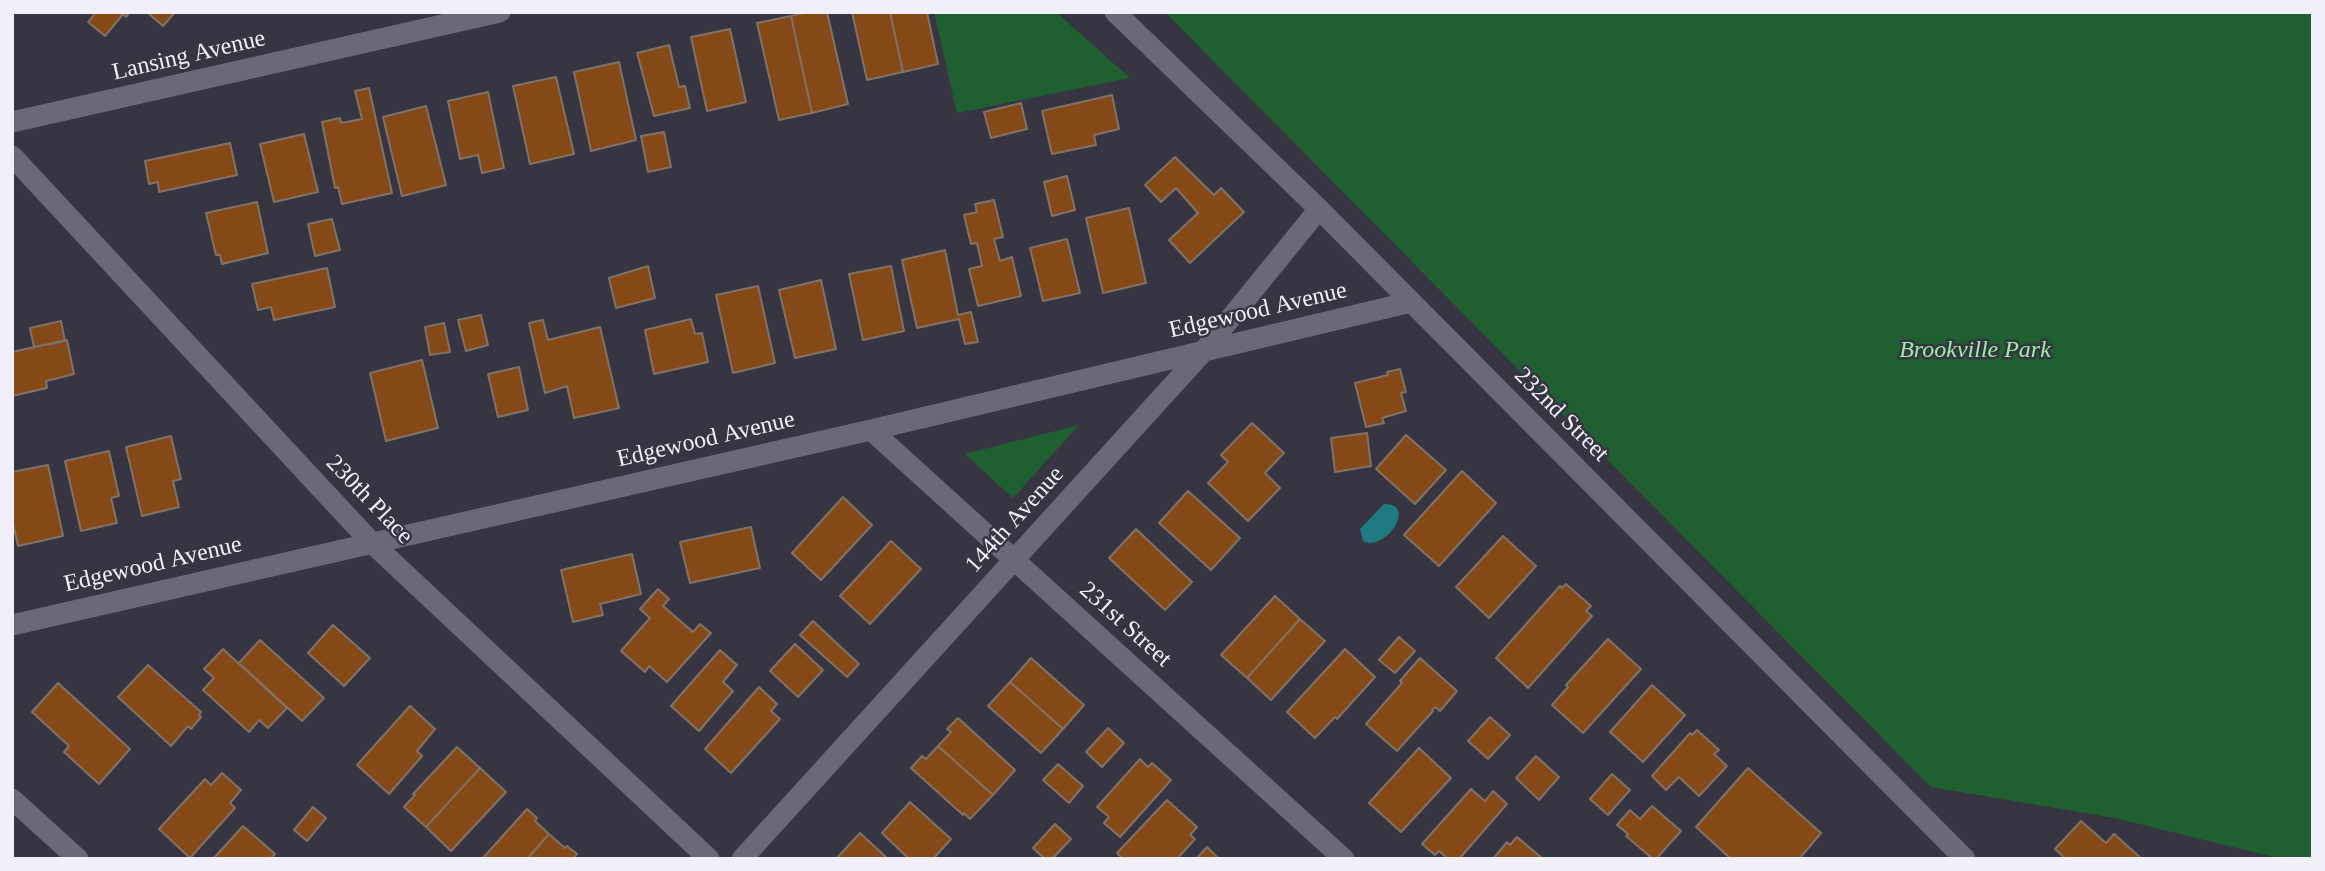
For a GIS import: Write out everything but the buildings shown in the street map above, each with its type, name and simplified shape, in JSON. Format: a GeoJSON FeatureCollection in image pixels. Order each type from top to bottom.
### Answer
{"type":"FeatureCollection","features":[{"type":"Feature","properties":{"kind":"street","name":"Lansing Avenue"},"geometry":{"type":"LineString","coordinates":[[12,122],[498,12]]}},
{"type":"Feature","properties":{"kind":"street","name":"232nd Street"},"geometry":{"type":"LineString","coordinates":[[1115,12],[1319,209],[1965,859]]}},
{"type":"Feature","properties":{"kind":"street","name":"230th Place"},"geometry":{"type":"LineString","coordinates":[[12,156],[371,542],[709,859]]}},
{"type":"Feature","properties":{"kind":"street","name":"144th Avenue"},"geometry":{"type":"LineString","coordinates":[[743,859],[1203,352],[1319,209]]}},
{"type":"Feature","properties":{"kind":"street","name":"Edgewood Avenue"},"geometry":{"type":"LineString","coordinates":[[12,625],[871,430],[1411,302]]}},
{"type":"Feature","properties":{"kind":"street","name":"231st Street"},"geometry":{"type":"LineString","coordinates":[[871,430],[1344,859]]}},
{"type":"Feature","properties":{"kind":"street"},"geometry":{"type":"LineString","coordinates":[[12,799],[78,859]]}},
{"type":"Feature","properties":{"kind":"green space"},"geometry":{"type":"Polygon","coordinates":[[[934,12],[1056,12],[1130,78],[957,113],[934,12]]]}},
{"type":"Feature","properties":{"kind":"green space","name":"Brookville Park"},"geometry":{"type":"Polygon","coordinates":[[[1165,12],[2313,12],[2313,859],[2282,859],[2115,818],[1931,787],[1165,12]]]}},
{"type":"Feature","properties":{"kind":"green space"},"geometry":{"type":"Polygon","coordinates":[[[1079,425],[1013,498],[965,454],[1079,425]]]}},
{"type":"Feature","properties":{"kind":"water"},"geometry":{"type":"Polygon","coordinates":[[[1384,504],[1394,506],[1398,511],[1394,527],[1380,540],[1372,543],[1363,541],[1360,529],[1384,504]]]}}]}
